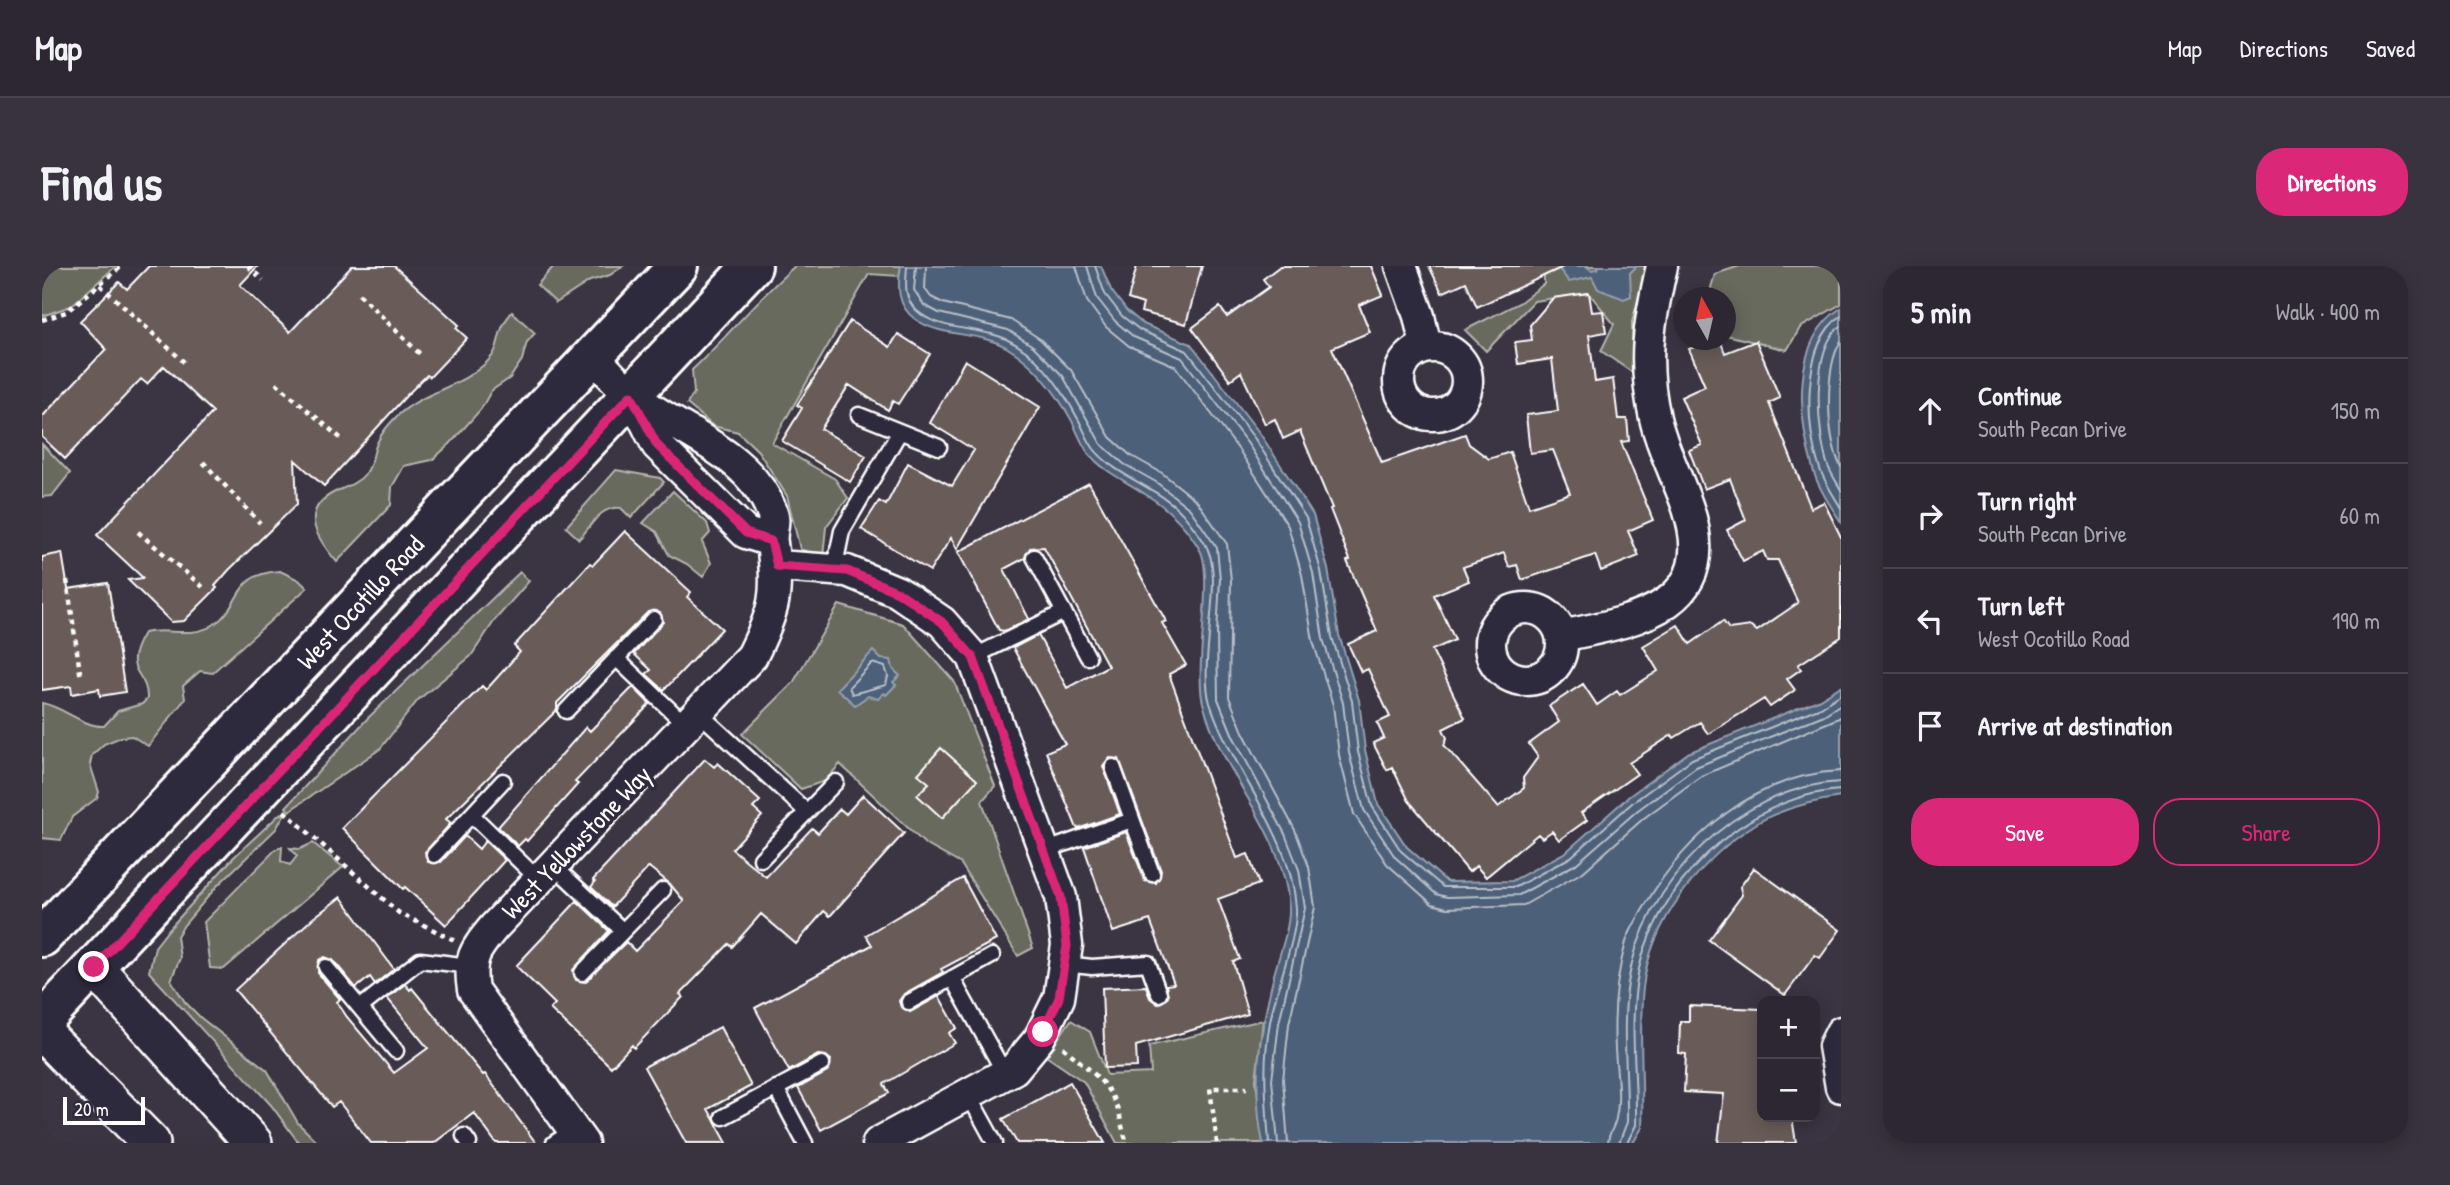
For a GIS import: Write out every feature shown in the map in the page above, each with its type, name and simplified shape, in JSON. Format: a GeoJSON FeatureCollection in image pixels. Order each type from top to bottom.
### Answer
{"type":"FeatureCollection","features":[{"type":"Feature","properties":{"kind":"main road","name":"West Ocotillo Road"},"geometry":{"type":"LineString","coordinates":[[45,929],[678,266]]}},
{"type":"Feature","properties":{"kind":"main road"},"geometry":{"type":"LineString","coordinates":[[42,1022],[752,266]]}},
{"type":"Feature","properties":{"kind":"main road"},"geometry":{"type":"LineString","coordinates":[[45,929],[94,967]]}},
{"type":"Feature","properties":{"kind":"street"},"geometry":{"type":"LineString","coordinates":[[1401,266],[1419,316],[1426,347]]}},
{"type":"Feature","properties":{"kind":"street"},"geometry":{"type":"LineString","coordinates":[[1561,636],[1635,618],[1664,607],[1682,589],[1692,569],[1697,545],[1689,510],[1655,420],[1647,370],[1646,340],[1662,266]]}},
{"type":"Feature","properties":{"kind":"street"},"geometry":{"type":"LineString","coordinates":[[593,356],[631,395],[743,467],[714,501]]}},
{"type":"Feature","properties":{"kind":"street"},"geometry":{"type":"LineString","coordinates":[[631,395],[657,445],[746,533],[774,553],[834,570],[847,571],[898,592],[942,622],[973,657],[1061,897],[1067,946],[1059,998],[1043,1032],[1014,1069],[878,1143]]}},
{"type":"Feature","properties":{"kind":"street","name":"West Yellowstone Way"},"geometry":{"type":"LineString","coordinates":[[464,954],[477,947],[752,656],[768,623],[774,553],[774,515],[761,489],[743,467]]}},
{"type":"Feature","properties":{"kind":"street"},"geometry":{"type":"LineString","coordinates":[[464,954],[473,990],[570,1139]]}},
{"type":"Feature","properties":{"kind":"street"},"geometry":{"type":"LineString","coordinates":[[94,967],[254,1143]]}},
{"type":"Feature","properties":{"kind":"street"},"geometry":{"type":"LineString","coordinates":[[42,1031],[151,1143]]}},
{"type":"Feature","properties":{"kind":"street"},"geometry":{"type":"LineString","coordinates":[[1841,1032],[1834,1046],[1841,1087]]}},
{"type":"Feature","properties":{"kind":"lane"},"geometry":{"type":"LineString","coordinates":[[859,415],[898,433],[939,447]]}},
{"type":"Feature","properties":{"kind":"lane"},"geometry":{"type":"LineString","coordinates":[[834,570],[842,531],[898,433]]}},
{"type":"Feature","properties":{"kind":"lane"},"geometry":{"type":"LineString","coordinates":[[1034,558],[1088,657]]}},
{"type":"Feature","properties":{"kind":"lane"},"geometry":{"type":"LineString","coordinates":[[973,657],[1064,612]]}},
{"type":"Feature","properties":{"kind":"lane"},"geometry":{"type":"LineString","coordinates":[[566,711],[654,619]]}},
{"type":"Feature","properties":{"kind":"lane"},"geometry":{"type":"LineString","coordinates":[[616,658],[807,811]]}},
{"type":"Feature","properties":{"kind":"lane"},"geometry":{"type":"LineString","coordinates":[[1113,767],[1152,874]]}},
{"type":"Feature","properties":{"kind":"lane"},"geometry":{"type":"LineString","coordinates":[[434,855],[503,781]]}},
{"type":"Feature","properties":{"kind":"lane"},"geometry":{"type":"LineString","coordinates":[[761,859],[836,782]]}},
{"type":"Feature","properties":{"kind":"lane"},"geometry":{"type":"LineString","coordinates":[[472,815],[623,931]]}},
{"type":"Feature","properties":{"kind":"lane"},"geometry":{"type":"LineString","coordinates":[[1044,851],[1132,820]]}},
{"type":"Feature","properties":{"kind":"lane"},"geometry":{"type":"LineString","coordinates":[[582,973],[663,890]]}},
{"type":"Feature","properties":{"kind":"lane"},"geometry":{"type":"LineString","coordinates":[[361,1007],[420,960],[464,954]]}},
{"type":"Feature","properties":{"kind":"lane"},"geometry":{"type":"LineString","coordinates":[[909,1002],[992,956]]}},
{"type":"Feature","properties":{"kind":"lane"},"geometry":{"type":"LineString","coordinates":[[1064,964],[1092,967],[1148,963],[1158,993]]}},
{"type":"Feature","properties":{"kind":"lane"},"geometry":{"type":"LineString","coordinates":[[326,967],[396,1051]]}},
{"type":"Feature","properties":{"kind":"lane"},"geometry":{"type":"LineString","coordinates":[[952,978],[1005,1074]]}},
{"type":"Feature","properties":{"kind":"lane"},"geometry":{"type":"LineString","coordinates":[[723,1117],[822,1064]]}},
{"type":"Feature","properties":{"kind":"lane"},"geometry":{"type":"LineString","coordinates":[[776,1088],[805,1143]]}},
{"type":"Feature","properties":{"kind":"lane"},"geometry":{"type":"LineString","coordinates":[[968,1094],[995,1143]]}},
{"type":"Feature","properties":{"kind":"path"},"geometry":{"type":"LineString","coordinates":[[42,320],[66,312],[122,266]]}},
{"type":"Feature","properties":{"kind":"path"},"geometry":{"type":"LineString","coordinates":[[248,266],[263,280]]}},
{"type":"Feature","properties":{"kind":"path"},"geometry":{"type":"LineString","coordinates":[[100,285],[184,362]]}},
{"type":"Feature","properties":{"kind":"path"},"geometry":{"type":"LineString","coordinates":[[359,294],[423,358]]}},
{"type":"Feature","properties":{"kind":"path"},"geometry":{"type":"LineString","coordinates":[[276,383],[344,441]]}},
{"type":"Feature","properties":{"kind":"path"},"geometry":{"type":"LineString","coordinates":[[203,462],[260,523]]}},
{"type":"Feature","properties":{"kind":"path"},"geometry":{"type":"LineString","coordinates":[[138,532],[203,587]]}},
{"type":"Feature","properties":{"kind":"path"},"geometry":{"type":"LineString","coordinates":[[67,580],[81,680]]}},
{"type":"Feature","properties":{"kind":"path"},"geometry":{"type":"LineString","coordinates":[[280,808],[399,913],[464,954]]}},
{"type":"Feature","properties":{"kind":"path"},"geometry":{"type":"LineString","coordinates":[[1043,1032],[1092,1068],[1106,1086],[1118,1109],[1128,1143]]}},
{"type":"Feature","properties":{"kind":"path"},"geometry":{"type":"LineString","coordinates":[[1217,1143],[1210,1088],[1247,1088]]}},
{"type":"Feature","properties":{"kind":"green space"},"geometry":{"type":"Polygon","coordinates":[[[42,266],[116,266],[71,306],[42,316],[42,266]]]}},
{"type":"Feature","properties":{"kind":"green space"},"geometry":{"type":"Polygon","coordinates":[[[554,266],[623,266],[610,275],[590,281],[556,303],[537,285],[554,266]]]}},
{"type":"Feature","properties":{"kind":"green space"},"geometry":{"type":"Polygon","coordinates":[[[795,266],[901,266],[899,276],[869,274],[772,443],[835,479],[848,498],[826,527],[823,557],[800,549],[787,496],[758,451],[738,432],[713,426],[687,404],[694,393],[692,370],[795,266]]]}},
{"type":"Feature","properties":{"kind":"green space"},"geometry":{"type":"Polygon","coordinates":[[[1544,266],[1647,266],[1632,322],[1633,373],[1601,351],[1614,324],[1589,293],[1534,301],[1486,351],[1465,330],[1519,303],[1544,284],[1544,266]]]}},
{"type":"Feature","properties":{"kind":"green space"},"geometry":{"type":"Polygon","coordinates":[[[1740,266],[1841,266],[1841,304],[1800,328],[1787,350],[1736,337],[1736,287],[1711,287],[1715,274],[1740,266]]]}},
{"type":"Feature","properties":{"kind":"green space"},"geometry":{"type":"Polygon","coordinates":[[[512,312],[535,333],[527,342],[522,360],[510,378],[491,391],[481,409],[432,460],[404,466],[392,487],[391,505],[337,562],[318,535],[314,517],[317,508],[323,500],[356,482],[366,473],[379,440],[396,417],[418,401],[465,378],[487,362],[495,351],[506,319],[512,312]]]}},
{"type":"Feature","properties":{"kind":"green space"},"geometry":{"type":"Polygon","coordinates":[[[42,444],[70,473],[52,496],[42,497],[42,444]]]}},
{"type":"Feature","properties":{"kind":"green space"},"geometry":{"type":"Polygon","coordinates":[[[616,470],[660,478],[664,482],[631,518],[621,508],[607,510],[579,539],[566,527],[616,470]]]}},
{"type":"Feature","properties":{"kind":"green space"},"geometry":{"type":"Polygon","coordinates":[[[673,491],[707,523],[710,533],[702,542],[711,563],[703,577],[687,564],[669,555],[657,532],[643,523],[673,491]]]}},
{"type":"Feature","properties":{"kind":"green space"},"geometry":{"type":"Polygon","coordinates":[[[280,571],[299,580],[307,588],[212,673],[200,671],[183,686],[185,699],[148,746],[132,736],[121,737],[104,744],[92,755],[90,764],[99,792],[97,798],[72,817],[61,840],[42,838],[42,703],[89,723],[104,726],[118,711],[142,704],[147,699],[146,689],[134,664],[137,647],[144,633],[205,629],[223,617],[245,584],[264,573],[280,571]]]}},
{"type":"Feature","properties":{"kind":"green space"},"geometry":{"type":"Polygon","coordinates":[[[520,572],[529,581],[495,620],[471,656],[418,700],[380,749],[289,811],[286,807],[367,719],[520,572]]]}},
{"type":"Feature","properties":{"kind":"green space"},"geometry":{"type":"Polygon","coordinates":[[[839,605],[903,624],[954,681],[995,786],[982,801],[1033,948],[1018,956],[961,864],[925,844],[840,764],[825,781],[801,789],[742,734],[793,683],[839,605]]]}},
{"type":"Feature","properties":{"kind":"green space"},"geometry":{"type":"Polygon","coordinates":[[[281,813],[284,815],[276,829],[217,886],[184,925],[177,936],[180,958],[171,980],[185,1002],[201,1018],[267,1070],[298,1123],[318,1143],[299,1143],[271,1105],[149,972],[155,947],[169,929],[234,857],[281,813]]]}},
{"type":"Feature","properties":{"kind":"green space"},"geometry":{"type":"Polygon","coordinates":[[[313,843],[343,867],[224,969],[210,968],[204,922],[276,849],[282,847],[281,861],[290,865],[297,856],[290,848],[300,849],[313,843]]]}},
{"type":"Feature","properties":{"kind":"green space"},"geometry":{"type":"Polygon","coordinates":[[[1071,1020],[1090,1032],[1107,1075],[1151,1073],[1149,1046],[1263,1020],[1256,1080],[1263,1143],[1117,1143],[1084,1082],[1046,1056],[1071,1020]]]}},
{"type":"Feature","properties":{"kind":"water"},"geometry":{"type":"Polygon","coordinates":[[[901,266],[1101,266],[1111,290],[1126,310],[1143,324],[1191,344],[1261,435],[1313,515],[1328,569],[1339,635],[1359,700],[1365,750],[1378,804],[1407,847],[1447,882],[1512,881],[1566,852],[1628,797],[1688,753],[1818,700],[1841,686],[1841,797],[1779,813],[1738,836],[1718,853],[1683,893],[1656,939],[1643,988],[1642,1128],[1633,1143],[1263,1143],[1258,1101],[1259,1059],[1265,1017],[1286,933],[1289,908],[1285,880],[1276,854],[1265,829],[1223,755],[1203,703],[1201,668],[1205,580],[1200,550],[1169,512],[1108,471],[1089,454],[1059,400],[1044,380],[1017,354],[995,342],[925,325],[909,314],[900,295],[901,266]]]}},
{"type":"Feature","properties":{"kind":"water"},"geometry":{"type":"Polygon","coordinates":[[[1557,266],[1586,266],[1591,270],[1598,269],[1599,266],[1637,266],[1630,273],[1631,296],[1624,299],[1598,289],[1592,277],[1569,282],[1557,266]]]}},
{"type":"Feature","properties":{"kind":"water"},"geometry":{"type":"Polygon","coordinates":[[[1841,308],[1841,522],[1815,476],[1802,404],[1806,359],[1813,339],[1825,322],[1841,308]]]}},
{"type":"Feature","properties":{"kind":"water"},"geometry":{"type":"Polygon","coordinates":[[[873,651],[881,659],[891,660],[893,669],[900,676],[893,682],[896,685],[886,695],[884,693],[878,699],[868,696],[855,705],[837,689],[873,651]]]}},
{"type":"Feature","properties":{"kind":"building"},"geometry":{"type":"Polygon","coordinates":[[[149,266],[258,266],[240,285],[290,332],[352,266],[394,266],[459,325],[456,328],[467,338],[430,377],[427,375],[406,396],[324,486],[295,460],[297,504],[229,570],[215,586],[217,588],[184,621],[171,622],[128,580],[143,578],[97,535],[213,412],[164,366],[147,384],[141,379],[65,459],[42,437],[42,417],[106,349],[80,321],[119,282],[127,289],[149,266]]]}},
{"type":"Feature","properties":{"kind":"building"},"geometry":{"type":"Polygon","coordinates":[[[1137,266],[1202,266],[1186,324],[1141,312],[1143,304],[1128,299],[1137,266]]]}},
{"type":"Feature","properties":{"kind":"building"},"geometry":{"type":"Polygon","coordinates":[[[1280,266],[1371,266],[1383,295],[1359,305],[1370,332],[1332,348],[1382,463],[1465,434],[1469,444],[1489,459],[1510,452],[1529,507],[1570,493],[1553,450],[1530,453],[1526,415],[1558,411],[1552,359],[1518,364],[1515,342],[1532,340],[1530,325],[1553,298],[1589,293],[1592,312],[1603,311],[1606,332],[1589,335],[1595,382],[1613,379],[1618,419],[1627,419],[1629,441],[1621,442],[1653,520],[1628,531],[1639,556],[1601,571],[1595,555],[1522,580],[1517,565],[1509,567],[1504,553],[1463,567],[1469,581],[1434,595],[1455,640],[1432,650],[1465,718],[1443,729],[1447,738],[1444,745],[1498,807],[1524,788],[1523,778],[1538,757],[1529,744],[1559,722],[1549,706],[1583,684],[1597,705],[1617,691],[1620,695],[1658,671],[1643,646],[1678,625],[1690,644],[1723,621],[1729,629],[1751,626],[1757,631],[1798,603],[1778,560],[1767,560],[1763,551],[1743,561],[1727,530],[1746,520],[1730,479],[1704,489],[1689,450],[1702,445],[1681,397],[1705,386],[1689,350],[1724,350],[1725,353],[1756,341],[1780,398],[1769,403],[1811,508],[1824,502],[1841,537],[1841,637],[1798,665],[1801,669],[1787,679],[1795,690],[1770,707],[1764,699],[1708,734],[1700,722],[1674,738],[1672,735],[1629,763],[1637,774],[1581,813],[1587,820],[1559,840],[1552,831],[1542,838],[1538,834],[1486,877],[1476,866],[1469,872],[1409,801],[1392,767],[1387,770],[1373,743],[1384,738],[1377,723],[1390,717],[1368,669],[1361,672],[1348,644],[1377,631],[1347,561],[1350,560],[1330,509],[1332,508],[1300,431],[1283,439],[1275,419],[1265,424],[1241,372],[1230,380],[1192,328],[1220,307],[1227,317],[1269,287],[1263,279],[1280,266]]]}},
{"type":"Feature","properties":{"kind":"building"},"geometry":{"type":"Polygon","coordinates":[[[1429,266],[1565,266],[1477,307],[1466,282],[1442,293],[1429,266]]]}},
{"type":"Feature","properties":{"kind":"building"},"geometry":{"type":"Polygon","coordinates":[[[850,321],[890,347],[898,334],[930,354],[898,404],[893,401],[888,410],[849,385],[821,429],[866,456],[850,482],[782,441],[802,408],[797,405],[850,321]]]}},
{"type":"Feature","properties":{"kind":"building"},"geometry":{"type":"Polygon","coordinates":[[[965,360],[1040,407],[957,549],[951,538],[930,571],[861,529],[879,501],[886,505],[908,463],[952,486],[974,450],[930,423],[965,360]]]}},
{"type":"Feature","properties":{"kind":"building"},"geometry":{"type":"Polygon","coordinates":[[[1089,483],[1166,621],[1162,623],[1186,665],[1169,674],[1237,858],[1248,854],[1259,884],[1218,899],[1240,959],[1233,962],[1248,1014],[1136,1046],[1137,1067],[1105,1068],[1102,988],[1146,986],[1150,998],[1158,1004],[1168,996],[1166,985],[1174,984],[1150,920],[1113,932],[1084,847],[1126,832],[1145,881],[1156,883],[1161,871],[1119,759],[1109,758],[1103,766],[1120,814],[1078,829],[1076,826],[1046,752],[1065,744],[1013,648],[1038,635],[1067,688],[1108,666],[1044,547],[1030,548],[1025,558],[1004,569],[1029,619],[1004,631],[999,630],[958,552],[1089,483]]]}},
{"type":"Feature","properties":{"kind":"building"},"geometry":{"type":"Polygon","coordinates":[[[625,531],[691,592],[687,597],[722,629],[664,690],[646,674],[651,670],[634,654],[663,622],[660,612],[648,612],[557,703],[557,710],[446,819],[451,823],[425,852],[428,862],[441,862],[465,836],[479,849],[485,841],[505,860],[446,925],[405,887],[403,889],[342,828],[482,686],[486,690],[520,652],[514,646],[590,563],[593,565],[625,531]]]}},
{"type":"Feature","properties":{"kind":"building"},"geometry":{"type":"Polygon","coordinates":[[[62,553],[68,589],[108,583],[125,692],[100,696],[99,689],[72,694],[71,686],[42,690],[42,557],[62,553]]]}},
{"type":"Feature","properties":{"kind":"building"},"geometry":{"type":"Polygon","coordinates":[[[633,687],[650,704],[575,782],[578,784],[527,841],[525,839],[518,846],[498,827],[586,727],[590,731],[633,687]]]}},
{"type":"Feature","properties":{"kind":"building"},"geometry":{"type":"Polygon","coordinates":[[[941,748],[977,780],[942,818],[917,795],[929,783],[918,774],[941,748]]]}},
{"type":"Feature","properties":{"kind":"building"},"geometry":{"type":"Polygon","coordinates":[[[705,759],[714,767],[718,763],[760,801],[753,808],[762,816],[732,849],[766,877],[812,828],[818,833],[840,809],[846,814],[863,795],[904,833],[830,916],[824,911],[796,944],[761,914],[732,947],[729,944],[680,994],[683,997],[634,1048],[632,1045],[611,1067],[550,1009],[555,1004],[516,966],[577,901],[609,931],[573,970],[576,980],[585,982],[626,942],[635,951],[684,901],[670,884],[649,867],[612,907],[591,887],[595,882],[593,880],[705,759]]]}},
{"type":"Feature","properties":{"kind":"building"},"geometry":{"type":"Polygon","coordinates":[[[1754,868],[1840,930],[1820,958],[1815,955],[1785,995],[1709,940],[1742,895],[1740,887],[1754,868]]]}},
{"type":"Feature","properties":{"kind":"building"},"geometry":{"type":"Polygon","coordinates":[[[963,878],[996,940],[941,969],[943,972],[904,994],[899,1001],[901,1007],[910,1012],[939,996],[957,1028],[949,1033],[955,1043],[884,1084],[889,1093],[821,1130],[798,1088],[827,1072],[831,1060],[818,1055],[789,1071],[755,1008],[872,945],[866,935],[963,878]]]}},
{"type":"Feature","properties":{"kind":"building"},"geometry":{"type":"Polygon","coordinates":[[[341,897],[394,969],[375,984],[370,977],[356,988],[333,960],[325,957],[319,960],[318,973],[340,999],[337,1002],[347,1017],[394,1073],[428,1048],[387,998],[405,984],[410,990],[412,988],[483,1075],[485,1074],[536,1143],[496,1143],[474,1113],[434,1143],[371,1143],[339,1102],[332,1107],[235,990],[313,918],[341,897]]]}},
{"type":"Feature","properties":{"kind":"building"},"geometry":{"type":"Polygon","coordinates":[[[1689,1006],[1757,1009],[1757,1122],[1793,1122],[1796,1143],[1718,1143],[1724,1094],[1684,1092],[1686,1054],[1679,1053],[1680,1021],[1689,1021],[1689,1006]]]}},
{"type":"Feature","properties":{"kind":"building"},"geometry":{"type":"Polygon","coordinates":[[[720,1027],[751,1086],[708,1109],[727,1143],[686,1143],[644,1067],[720,1027]]]}},
{"type":"Feature","properties":{"kind":"building"},"geometry":{"type":"Polygon","coordinates":[[[1070,1082],[1105,1143],[1017,1143],[1003,1119],[1070,1082]]]}},
{"type":"Feature","properties":{"kind":"route"},"geometry":{"type":"LineString","coordinates":[[94,967],[631,395],[657,445],[746,533],[771,541],[777,566],[847,571],[898,592],[942,622],[973,657],[1061,897],[1067,946],[1059,998],[1043,1032]]}}]}
